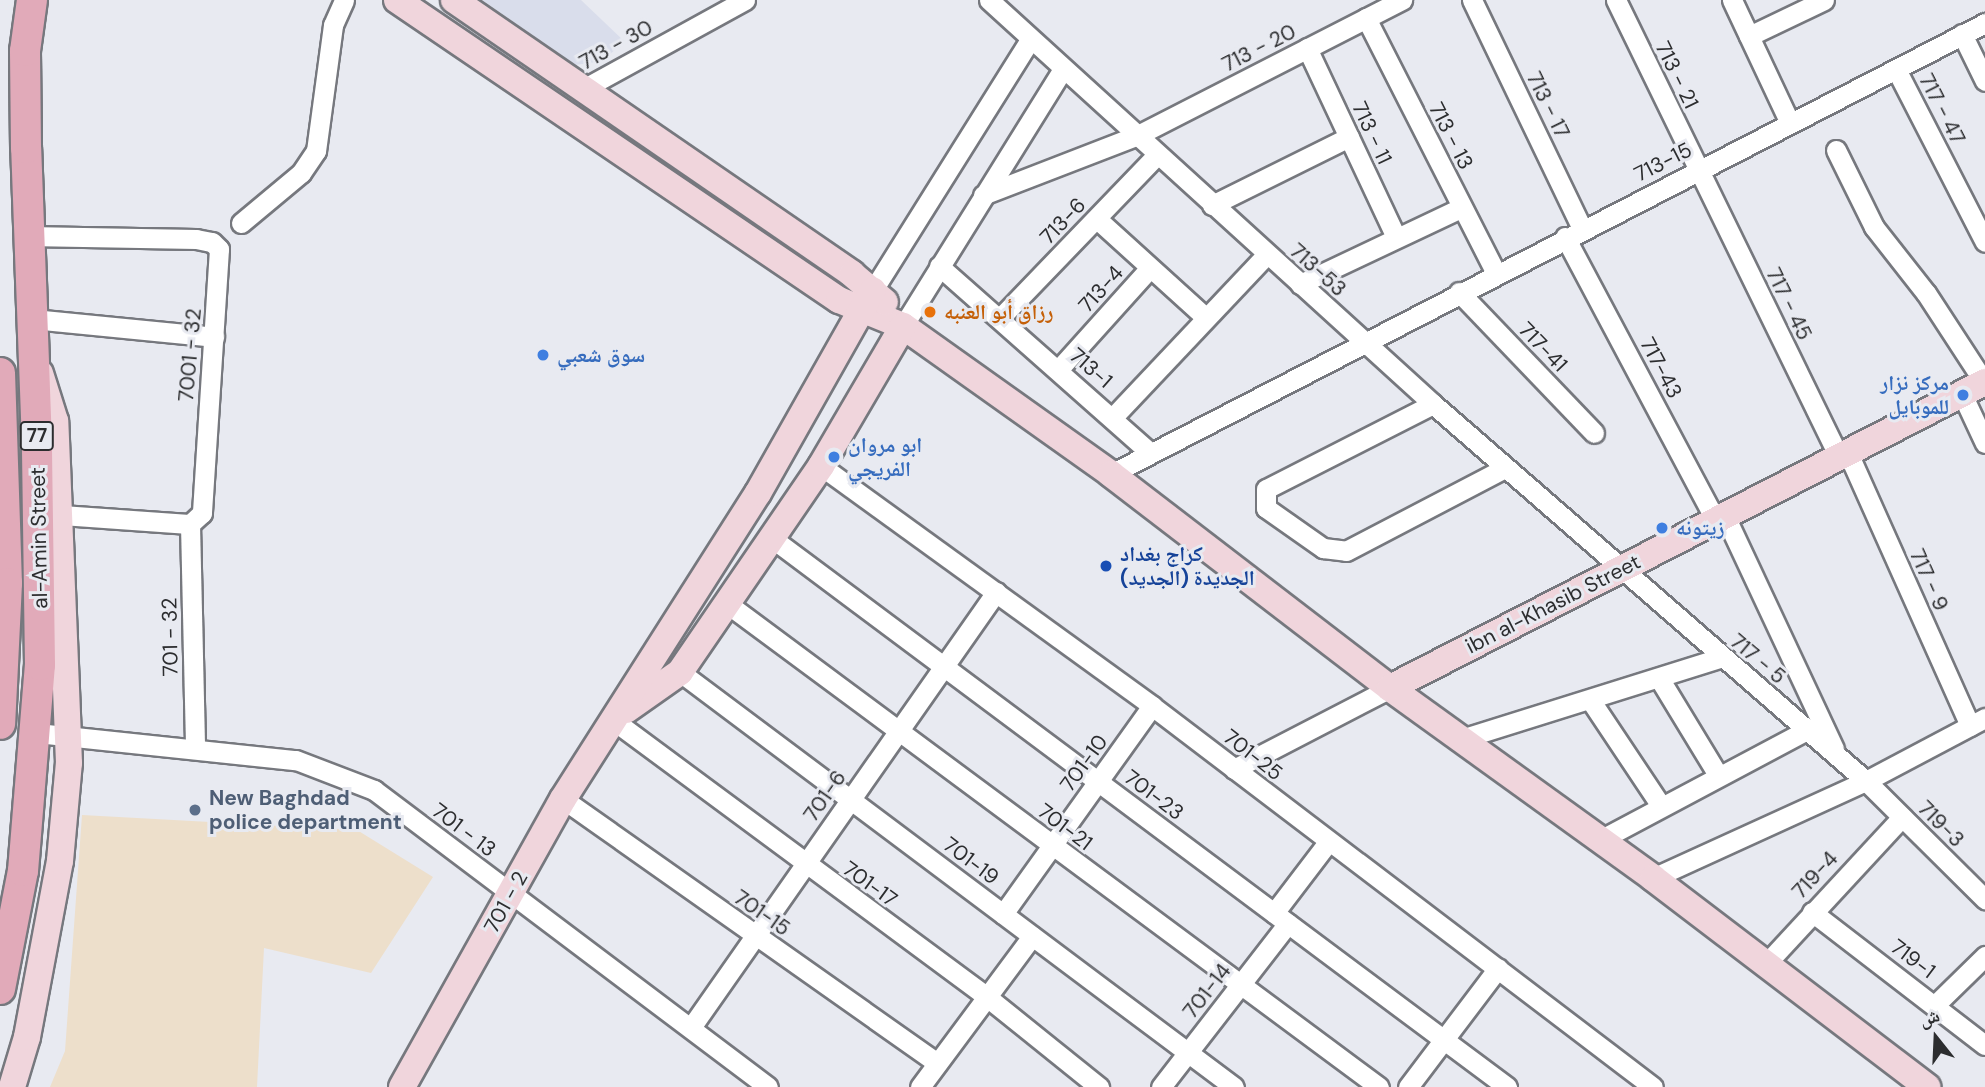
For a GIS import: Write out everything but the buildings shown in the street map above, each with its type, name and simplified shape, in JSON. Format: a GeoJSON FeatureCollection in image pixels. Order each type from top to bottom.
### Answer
{"type":"FeatureCollection","features":[{"type":"Feature","properties":{"kind":"main road","name":"al-Amin Street"},"geometry":{"type":"LineString","coordinates":[[0,989],[52,734],[40,583],[34,355],[27,236],[25,51],[33,0]]}},
{"type":"Feature","properties":{"kind":"main road","name":"al-Amin Street"},"geometry":{"type":"LineString","coordinates":[[0,373],[3,513],[0,724]]}},
{"type":"Feature","properties":{"kind":"street"},"geometry":{"type":"LineString","coordinates":[[242,223],[301,173],[316,151],[333,25],[344,0]]}},
{"type":"Feature","properties":{"kind":"street"},"geometry":{"type":"LineString","coordinates":[[397,0],[867,301]]}},
{"type":"Feature","properties":{"kind":"street"},"geometry":{"type":"LineString","coordinates":[[454,0],[583,89],[867,301],[1111,474],[1390,688],[1653,878],[1764,966],[1927,1087]]}},
{"type":"Feature","properties":{"kind":"street","name":"713 - 30"},"geometry":{"type":"LineString","coordinates":[[583,89],[745,0]]}},
{"type":"Feature","properties":{"kind":"street","name":"713-53"},"geometry":{"type":"LineString","coordinates":[[989,0],[1433,404],[1622,569]]}},
{"type":"Feature","properties":{"kind":"street","name":"713 - 20"},"geometry":{"type":"LineString","coordinates":[[983,195],[1136,136],[1402,0]]}},
{"type":"Feature","properties":{"kind":"street","name":"713 - 17"},"geometry":{"type":"LineString","coordinates":[[1472,0],[1574,233]]}},
{"type":"Feature","properties":{"kind":"street","name":"713 - 21"},"geometry":{"type":"LineString","coordinates":[[1616,0],[1698,170]]}},
{"type":"Feature","properties":{"kind":"street"},"geometry":{"type":"LineString","coordinates":[[1732,0],[1790,123]]}},
{"type":"Feature","properties":{"kind":"street"},"geometry":{"type":"LineString","coordinates":[[1749,36],[1824,0]]}},
{"type":"Feature","properties":{"kind":"street","name":"713 - 13"},"geometry":{"type":"LineString","coordinates":[[1366,18],[1496,273]]}},
{"type":"Feature","properties":{"kind":"street","name":"713-15"},"geometry":{"type":"LineString","coordinates":[[1111,474],[1363,341],[1897,71],[1985,23]]}},
{"type":"Feature","properties":{"kind":"street"},"geometry":{"type":"LineString","coordinates":[[1962,34],[1985,81]]}},
{"type":"Feature","properties":{"kind":"street"},"geometry":{"type":"LineString","coordinates":[[867,301],[1030,40]]}},
{"type":"Feature","properties":{"kind":"street","name":"713 - 11"},"geometry":{"type":"LineString","coordinates":[[1307,48],[1396,237]]}},
{"type":"Feature","properties":{"kind":"street"},"geometry":{"type":"LineString","coordinates":[[613,720],[680,672],[725,603],[773,539],[821,466],[939,266],[1063,69]]}},
{"type":"Feature","properties":{"kind":"street","name":"717 - 47"},"geometry":{"type":"LineString","coordinates":[[1897,71],[1985,242]]}},
{"type":"Feature","properties":{"kind":"street"},"geometry":{"type":"LineString","coordinates":[[1212,205],[1349,137]]}},
{"type":"Feature","properties":{"kind":"street"},"geometry":{"type":"LineString","coordinates":[[1836,150],[1874,227],[1926,293],[1977,386],[1985,443]]}},
{"type":"Feature","properties":{"kind":"street","name":"713-6"},"geometry":{"type":"LineString","coordinates":[[1000,318],[1157,155]]}},
{"type":"Feature","properties":{"kind":"street","name":"717 - 45"},"geometry":{"type":"LineString","coordinates":[[1698,170],[1843,455]]}},
{"type":"Feature","properties":{"kind":"street"},"geometry":{"type":"LineString","coordinates":[[1300,284],[1461,208]]}},
{"type":"Feature","properties":{"kind":"street"},"geometry":{"type":"LineString","coordinates":[[1097,219],[1149,270],[1205,317]]}},
{"type":"Feature","properties":{"kind":"street","name":"717-43"},"geometry":{"type":"LineString","coordinates":[[1574,233],[1720,518],[1838,757]]}},
{"type":"Feature","properties":{"kind":"street","name":"7001 - 32"},"geometry":{"type":"LineString","coordinates":[[27,236],[212,242],[219,249],[221,268],[202,513],[190,524]]}},
{"type":"Feature","properties":{"kind":"street"},"geometry":{"type":"LineString","coordinates":[[1113,417],[1267,254]]}},
{"type":"Feature","properties":{"kind":"street","name":"713-1"},"geometry":{"type":"LineString","coordinates":[[939,266],[1113,417],[1149,452]]}},
{"type":"Feature","properties":{"kind":"street","name":"713-4"},"geometry":{"type":"LineString","coordinates":[[1058,370],[1149,270]]}},
{"type":"Feature","properties":{"kind":"street","name":"717-41"},"geometry":{"type":"LineString","coordinates":[[1459,292],[1594,433]]}},
{"type":"Feature","properties":{"kind":"street","name":"701 - 2"},"geometry":{"type":"LineString","coordinates":[[402,1087],[563,799],[787,441],[867,301]]}},
{"type":"Feature","properties":{"kind":"street"},"geometry":{"type":"LineString","coordinates":[[32,320],[214,337]]}},
{"type":"Feature","properties":{"kind":"street"},"geometry":{"type":"LineString","coordinates":[[12,1087],[27,1037],[60,861],[69,762],[52,734],[60,515],[55,421],[34,355]]}},
{"type":"Feature","properties":{"kind":"street","name":"ibn al-Khasib Street"},"geometry":{"type":"LineString","coordinates":[[1234,769],[1977,386]]}},
{"type":"Feature","properties":{"kind":"street"},"geometry":{"type":"LineString","coordinates":[[1433,404],[1266,489],[1266,508],[1323,548],[1346,551],[1505,468]]}},
{"type":"Feature","properties":{"kind":"street"},"geometry":{"type":"LineString","coordinates":[[787,441],[821,466]]}},
{"type":"Feature","properties":{"kind":"street","name":"717 - 9"},"geometry":{"type":"LineString","coordinates":[[1843,455],[1977,722]]}},
{"type":"Feature","properties":{"kind":"street","name":"701-25"},"geometry":{"type":"LineString","coordinates":[[821,466],[1152,706],[1653,1087]]}},
{"type":"Feature","properties":{"kind":"street"},"geometry":{"type":"LineString","coordinates":[[60,515],[190,524]]}},
{"type":"Feature","properties":{"kind":"street","name":"701 - 32"},"geometry":{"type":"LineString","coordinates":[[190,524],[195,749]]}},
{"type":"Feature","properties":{"kind":"street","name":"701-23"},"geometry":{"type":"LineString","coordinates":[[773,539],[1507,1087]]}},
{"type":"Feature","properties":{"kind":"street","name":"717 - 5"},"geometry":{"type":"LineString","coordinates":[[1622,569],[1720,658],[1866,781]]}},
{"type":"Feature","properties":{"kind":"street","name":"701-6"},"geometry":{"type":"LineString","coordinates":[[692,1026],[996,592]]}},
{"type":"Feature","properties":{"kind":"street","name":"701-21"},"geometry":{"type":"LineString","coordinates":[[725,603],[1379,1087]]}},
{"type":"Feature","properties":{"kind":"street"},"geometry":{"type":"LineString","coordinates":[[1461,738],[1591,701],[1720,658]]}},
{"type":"Feature","properties":{"kind":"street","name":"701-19"},"geometry":{"type":"LineString","coordinates":[[680,672],[1234,1087]]}},
{"type":"Feature","properties":{"kind":"street"},"geometry":{"type":"LineString","coordinates":[[1659,678],[1718,775]]}},
{"type":"Feature","properties":{"kind":"street"},"geometry":{"type":"LineString","coordinates":[[1591,701],[1661,806]]}},
{"type":"Feature","properties":{"kind":"street","name":"701-10"},"geometry":{"type":"LineString","coordinates":[[1003,914],[1152,706]]}},
{"type":"Feature","properties":{"kind":"street","name":"701-17"},"geometry":{"type":"LineString","coordinates":[[613,720],[987,997],[1099,1087]]}},
{"type":"Feature","properties":{"kind":"street"},"geometry":{"type":"LineString","coordinates":[[1653,878],[1866,781],[1977,722]]}},
{"type":"Feature","properties":{"kind":"street"},"geometry":{"type":"LineString","coordinates":[[1600,840],[1807,730]]}},
{"type":"Feature","properties":{"kind":"street","name":"701 - 13"},"geometry":{"type":"LineString","coordinates":[[52,734],[296,760],[374,790],[510,894],[692,1026],[768,1087]]}},
{"type":"Feature","properties":{"kind":"street","name":"719-3"},"geometry":{"type":"LineString","coordinates":[[1866,781],[1985,899]]}},
{"type":"Feature","properties":{"kind":"street","name":"701-15"},"geometry":{"type":"LineString","coordinates":[[563,799],[937,1063]]}},
{"type":"Feature","properties":{"kind":"street","name":"719-4"},"geometry":{"type":"LineString","coordinates":[[1764,966],[1902,817]]}},
{"type":"Feature","properties":{"kind":"street","name":"701-14"},"geometry":{"type":"LineString","coordinates":[[1161,1087],[1241,985],[1328,842]]}},
{"type":"Feature","properties":{"kind":"street","name":"719-1"},"geometry":{"type":"LineString","coordinates":[[1812,912],[1936,1004],[1985,1045]]}},
{"type":"Feature","properties":{"kind":"street"},"geometry":{"type":"LineString","coordinates":[[919,1087],[1032,936]]}},
{"type":"Feature","properties":{"kind":"street"},"geometry":{"type":"LineString","coordinates":[[1936,1004],[1985,956]]}},
{"type":"Feature","properties":{"kind":"street"},"geometry":{"type":"LineString","coordinates":[[1408,1087],[1442,1038],[1498,968]]}},
{"type":"Feature","properties":{"kind":"shaded area"},"geometry":{"type":"Polygon","coordinates":[[[482,0],[581,0],[624,41],[603,61],[575,65],[482,0]]]}},
{"type":"Feature","properties":{"kind":"shaded area"},"geometry":{"type":"Polygon","coordinates":[[[82,815],[357,830],[433,877],[371,973],[264,948],[257,1087],[50,1087],[65,1051],[82,815]]]}},
{"type":"Feature","properties":{"kind":"place","name":"رزاق أبو العنبه"},"geometry":{"type":"Point","coordinates":[930,312]}},
{"type":"Feature","properties":{"kind":"place","name":"سوق شعبي"},"geometry":{"type":"Point","coordinates":[543,355]}},
{"type":"Feature","properties":{"kind":"place","name":"مركز نزار للموبايل"},"geometry":{"type":"Point","coordinates":[1963,395]}},
{"type":"Feature","properties":{"kind":"place","name":"ابو مروان الفريجي"},"geometry":{"type":"Point","coordinates":[834,457]}},
{"type":"Feature","properties":{"kind":"place","name":"زيتونه"},"geometry":{"type":"Point","coordinates":[1662,528]}},
{"type":"Feature","properties":{"kind":"place","name":"كراج بغداد الجديدة (الجديد)"},"geometry":{"type":"Point","coordinates":[1106,566]}},
{"type":"Feature","properties":{"kind":"place","name":"New Baghdad police department"},"geometry":{"type":"Point","coordinates":[195,810]}}]}
